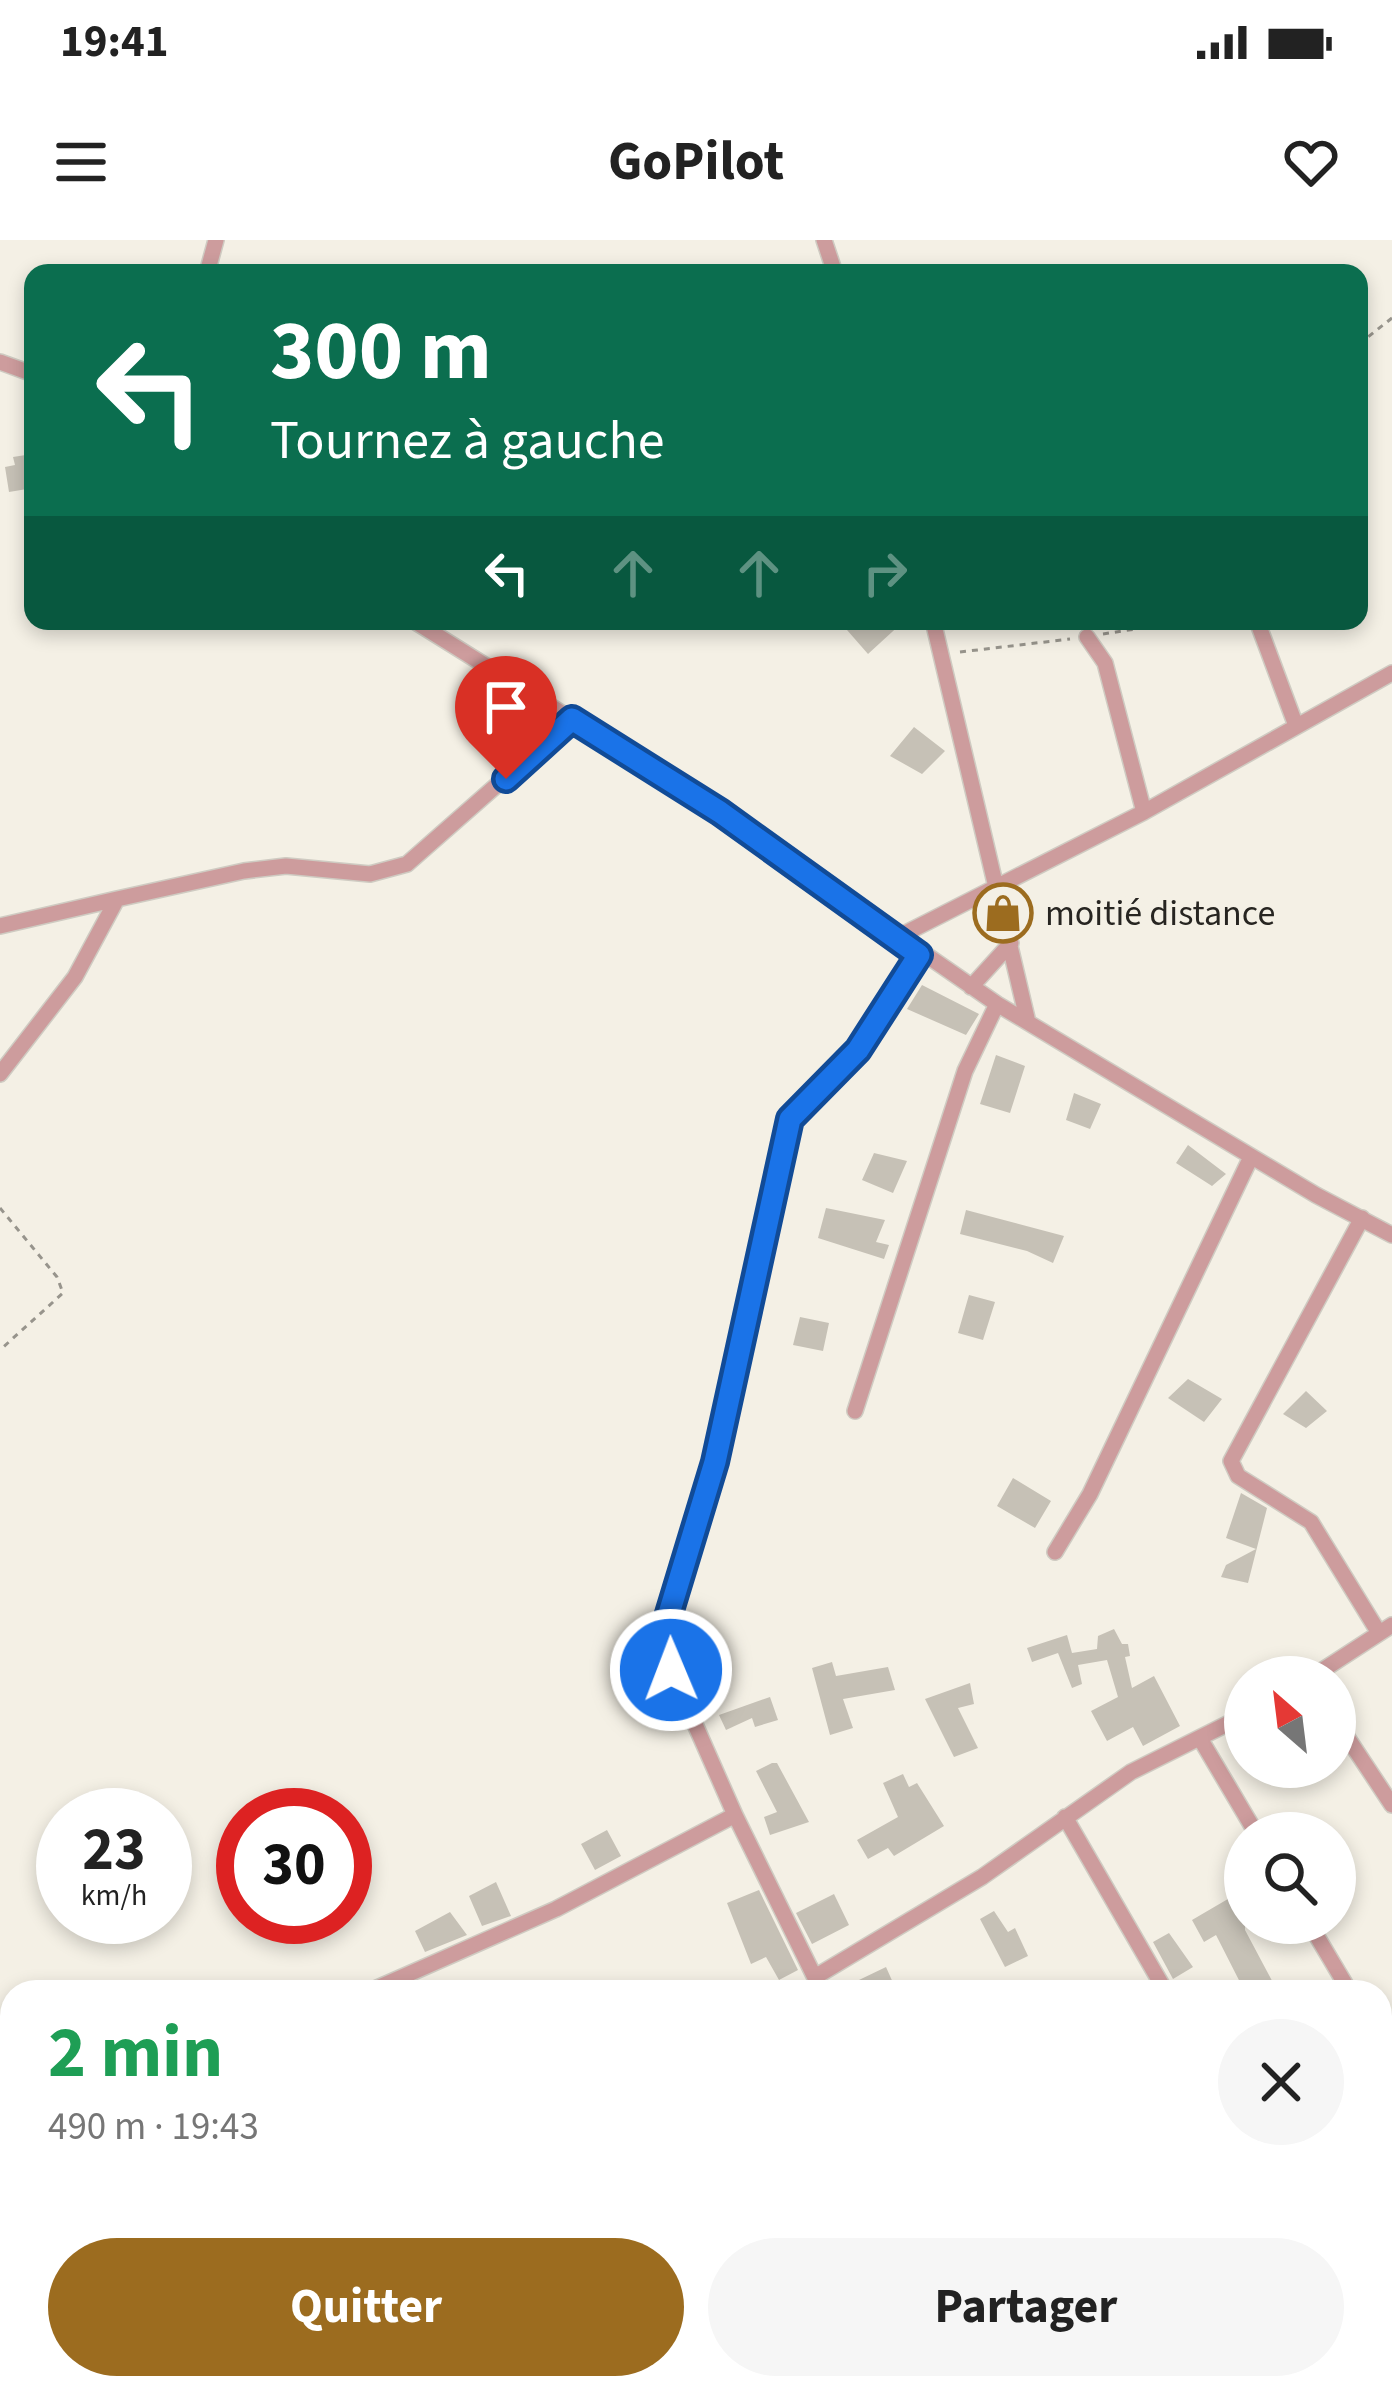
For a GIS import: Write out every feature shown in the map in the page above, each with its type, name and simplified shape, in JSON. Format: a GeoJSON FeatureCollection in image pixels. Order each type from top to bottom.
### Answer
{"type":"FeatureCollection","features":[{"type":"Feature","properties":{"kind":"street"},"geometry":{"type":"LineString","coordinates":[[429,630],[720,812],[919,955],[997,1004],[1251,1157],[1392,1235]]}},
{"type":"Feature","properties":{"kind":"street"},"geometry":{"type":"LineString","coordinates":[[935,630],[999,884],[1027,1018]]}},
{"type":"Feature","properties":{"kind":"street"},"geometry":{"type":"LineString","coordinates":[[1260,630],[1294,723]]}},
{"type":"Feature","properties":{"kind":"street"},"geometry":{"type":"LineString","coordinates":[[1087,637],[1106,663],[1144,812]]}},
{"type":"Feature","properties":{"kind":"street"},"geometry":{"type":"LineString","coordinates":[[898,937],[1144,812],[1294,723],[1392,673]]}},
{"type":"Feature","properties":{"kind":"street"},"geometry":{"type":"LineString","coordinates":[[0,926],[244,871],[286,866],[370,874],[407,864],[572,719]]}},
{"type":"Feature","properties":{"kind":"street"},"geometry":{"type":"LineString","coordinates":[[0,1074],[75,977],[117,899]]}},
{"type":"Feature","properties":{"kind":"street"},"geometry":{"type":"LineString","coordinates":[[971,987],[1011,944]]}},
{"type":"Feature","properties":{"kind":"street"},"geometry":{"type":"LineString","coordinates":[[816,1980],[671,1670],[664,1630],[715,1462],[790,1119],[858,1050],[919,955]]}},
{"type":"Feature","properties":{"kind":"street"},"geometry":{"type":"LineString","coordinates":[[856,1411],[965,1071],[997,1004]]}},
{"type":"Feature","properties":{"kind":"street"},"geometry":{"type":"LineString","coordinates":[[1055,1552],[1090,1494],[1251,1157]]}},
{"type":"Feature","properties":{"kind":"street"},"geometry":{"type":"LineString","coordinates":[[1344,1656],[1385,1629],[1311,1522],[1238,1476],[1231,1461],[1363,1218]]}},
{"type":"Feature","properties":{"kind":"street"},"geometry":{"type":"LineString","coordinates":[[826,1980],[1131,1772],[1224,1727]]}},
{"type":"Feature","properties":{"kind":"street"},"geometry":{"type":"LineString","coordinates":[[1201,1740],[1244,1812]]}},
{"type":"Feature","properties":{"kind":"street"},"geometry":{"type":"LineString","coordinates":[[1356,1751],[1392,1805]]}},
{"type":"Feature","properties":{"kind":"street"},"geometry":{"type":"LineString","coordinates":[[395,1980],[556,1909],[735,1815]]}},
{"type":"Feature","properties":{"kind":"street"},"geometry":{"type":"LineString","coordinates":[[1065,1817],[1159,1980]]}},
{"type":"Feature","properties":{"kind":"street"},"geometry":{"type":"LineString","coordinates":[[1321,1944],[1343,1980]]}},
{"type":"Feature","properties":{"kind":"path"},"geometry":{"type":"LineString","coordinates":[[1368,337],[1392,317]]}},
{"type":"Feature","properties":{"kind":"path"},"geometry":{"type":"LineString","coordinates":[[940,654],[1131,630]]}},
{"type":"Feature","properties":{"kind":"path"},"geometry":{"type":"LineString","coordinates":[[0,1208],[57,1277],[63,1293],[0,1350]]}},
{"type":"Feature","properties":{"kind":"building"},"geometry":{"type":"Polygon","coordinates":[[[24,455],[24,490],[9,492],[5,467],[15,465],[13,457],[24,455]]]}},
{"type":"Feature","properties":{"kind":"building"},"geometry":{"type":"Polygon","coordinates":[[[847,630],[894,630],[868,654],[847,630]]]}},
{"type":"Feature","properties":{"kind":"building"},"geometry":{"type":"Polygon","coordinates":[[[501,711],[528,734],[498,763],[473,742],[501,711]]]}},
{"type":"Feature","properties":{"kind":"building"},"geometry":{"type":"Polygon","coordinates":[[[914,727],[945,751],[922,774],[890,756],[914,727]]]}},
{"type":"Feature","properties":{"kind":"building"},"geometry":{"type":"Polygon","coordinates":[[[922,985],[979,1014],[966,1035],[907,1009],[922,985]]]}},
{"type":"Feature","properties":{"kind":"building"},"geometry":{"type":"Polygon","coordinates":[[[996,1055],[1025,1066],[1010,1113],[980,1104],[996,1055]]]}},
{"type":"Feature","properties":{"kind":"building"},"geometry":{"type":"Polygon","coordinates":[[[1074,1093],[1101,1104],[1090,1129],[1066,1120],[1074,1093]]]}},
{"type":"Feature","properties":{"kind":"building"},"geometry":{"type":"Polygon","coordinates":[[[1188,1145],[1226,1174],[1212,1186],[1176,1163],[1188,1145]]]}},
{"type":"Feature","properties":{"kind":"building"},"geometry":{"type":"Polygon","coordinates":[[[874,1153],[907,1161],[893,1193],[862,1180],[874,1153]]]}},
{"type":"Feature","properties":{"kind":"building"},"geometry":{"type":"Polygon","coordinates":[[[826,1208],[885,1220],[876,1242],[889,1245],[884,1259],[818,1238],[826,1208]]]}},
{"type":"Feature","properties":{"kind":"building"},"geometry":{"type":"Polygon","coordinates":[[[966,1210],[1064,1236],[1053,1263],[1027,1251],[960,1234],[966,1210]]]}},
{"type":"Feature","properties":{"kind":"building"},"geometry":{"type":"Polygon","coordinates":[[[969,1295],[995,1302],[983,1340],[958,1333],[969,1295]]]}},
{"type":"Feature","properties":{"kind":"building"},"geometry":{"type":"Polygon","coordinates":[[[800,1317],[829,1323],[823,1351],[793,1345],[800,1317]]]}},
{"type":"Feature","properties":{"kind":"building"},"geometry":{"type":"Polygon","coordinates":[[[1188,1379],[1222,1399],[1204,1422],[1168,1398],[1188,1379]]]}},
{"type":"Feature","properties":{"kind":"building"},"geometry":{"type":"Polygon","coordinates":[[[1306,1391],[1327,1411],[1306,1428],[1283,1414],[1306,1391]]]}},
{"type":"Feature","properties":{"kind":"building"},"geometry":{"type":"Polygon","coordinates":[[[1013,1478],[1051,1501],[1035,1528],[997,1506],[1013,1478]]]}},
{"type":"Feature","properties":{"kind":"building"},"geometry":{"type":"Polygon","coordinates":[[[1241,1493],[1267,1508],[1248,1583],[1221,1577],[1226,1565],[1256,1549],[1226,1538],[1241,1493]]]}},
{"type":"Feature","properties":{"kind":"building"},"geometry":{"type":"Polygon","coordinates":[[[1114,1629],[1122,1644],[1128,1644],[1130,1656],[1125,1657],[1132,1688],[1154,1676],[1180,1726],[1143,1746],[1133,1727],[1107,1741],[1091,1711],[1118,1697],[1107,1660],[1078,1665],[1082,1684],[1072,1688],[1058,1653],[1032,1662],[1027,1648],[1067,1635],[1072,1653],[1097,1649],[1098,1636],[1114,1629]]]}},
{"type":"Feature","properties":{"kind":"building"},"geometry":{"type":"Polygon","coordinates":[[[832,1662],[836,1676],[888,1667],[895,1690],[843,1699],[853,1728],[830,1735],[812,1668],[832,1662]]]}},
{"type":"Feature","properties":{"kind":"building"},"geometry":{"type":"Polygon","coordinates":[[[970,1683],[974,1704],[958,1708],[978,1748],[954,1757],[925,1699],[970,1683]]]}},
{"type":"Feature","properties":{"kind":"building"},"geometry":{"type":"Polygon","coordinates":[[[770,1697],[778,1720],[755,1727],[752,1718],[726,1730],[719,1715],[770,1697]]]}},
{"type":"Feature","properties":{"kind":"building"},"geometry":{"type":"Polygon","coordinates":[[[777,1763],[809,1822],[770,1835],[764,1817],[777,1812],[756,1771],[777,1763]]]}},
{"type":"Feature","properties":{"kind":"building"},"geometry":{"type":"Polygon","coordinates":[[[903,1774],[909,1787],[917,1783],[944,1826],[894,1856],[888,1848],[868,1859],[857,1840],[898,1817],[883,1783],[903,1774]]]}},
{"type":"Feature","properties":{"kind":"building"},"geometry":{"type":"Polygon","coordinates":[[[607,1830],[621,1856],[595,1870],[581,1844],[607,1830]]]}},
{"type":"Feature","properties":{"kind":"building"},"geometry":{"type":"Polygon","coordinates":[[[496,1882],[511,1916],[482,1926],[469,1896],[496,1882]]]}},
{"type":"Feature","properties":{"kind":"building"},"geometry":{"type":"Polygon","coordinates":[[[759,1890],[798,1970],[779,1980],[766,1957],[751,1964],[727,1903],[759,1890]]]}},
{"type":"Feature","properties":{"kind":"building"},"geometry":{"type":"Polygon","coordinates":[[[834,1894],[849,1925],[812,1944],[796,1913],[834,1894]]]}},
{"type":"Feature","properties":{"kind":"building"},"geometry":{"type":"Polygon","coordinates":[[[1224,1901],[1224,1944],[1252,1944],[1272,1980],[1239,1980],[1216,1935],[1204,1942],[1192,1920],[1224,1901]]]}},
{"type":"Feature","properties":{"kind":"building"},"geometry":{"type":"Polygon","coordinates":[[[994,1911],[1008,1932],[1015,1928],[1028,1956],[1005,1967],[980,1919],[994,1911]]]}},
{"type":"Feature","properties":{"kind":"building"},"geometry":{"type":"Polygon","coordinates":[[[450,1912],[467,1935],[425,1952],[415,1931],[450,1912]]]}},
{"type":"Feature","properties":{"kind":"building"},"geometry":{"type":"Polygon","coordinates":[[[1169,1933],[1193,1967],[1173,1979],[1153,1942],[1169,1933]]]}},
{"type":"Feature","properties":{"kind":"building"},"geometry":{"type":"Polygon","coordinates":[[[886,1967],[892,1980],[859,1980],[886,1967]]]}},
{"type":"Feature","properties":{"kind":"place","name":"moitié distance"},"geometry":{"type":"Point","coordinates":[1003,913]}},
{"type":"Feature","properties":{"kind":"route"},"geometry":{"type":"LineString","coordinates":[[506,779],[572,719],[720,812],[919,955],[858,1050],[798,1105],[790,1119],[715,1462],[664,1630],[671,1670]]}}]}
